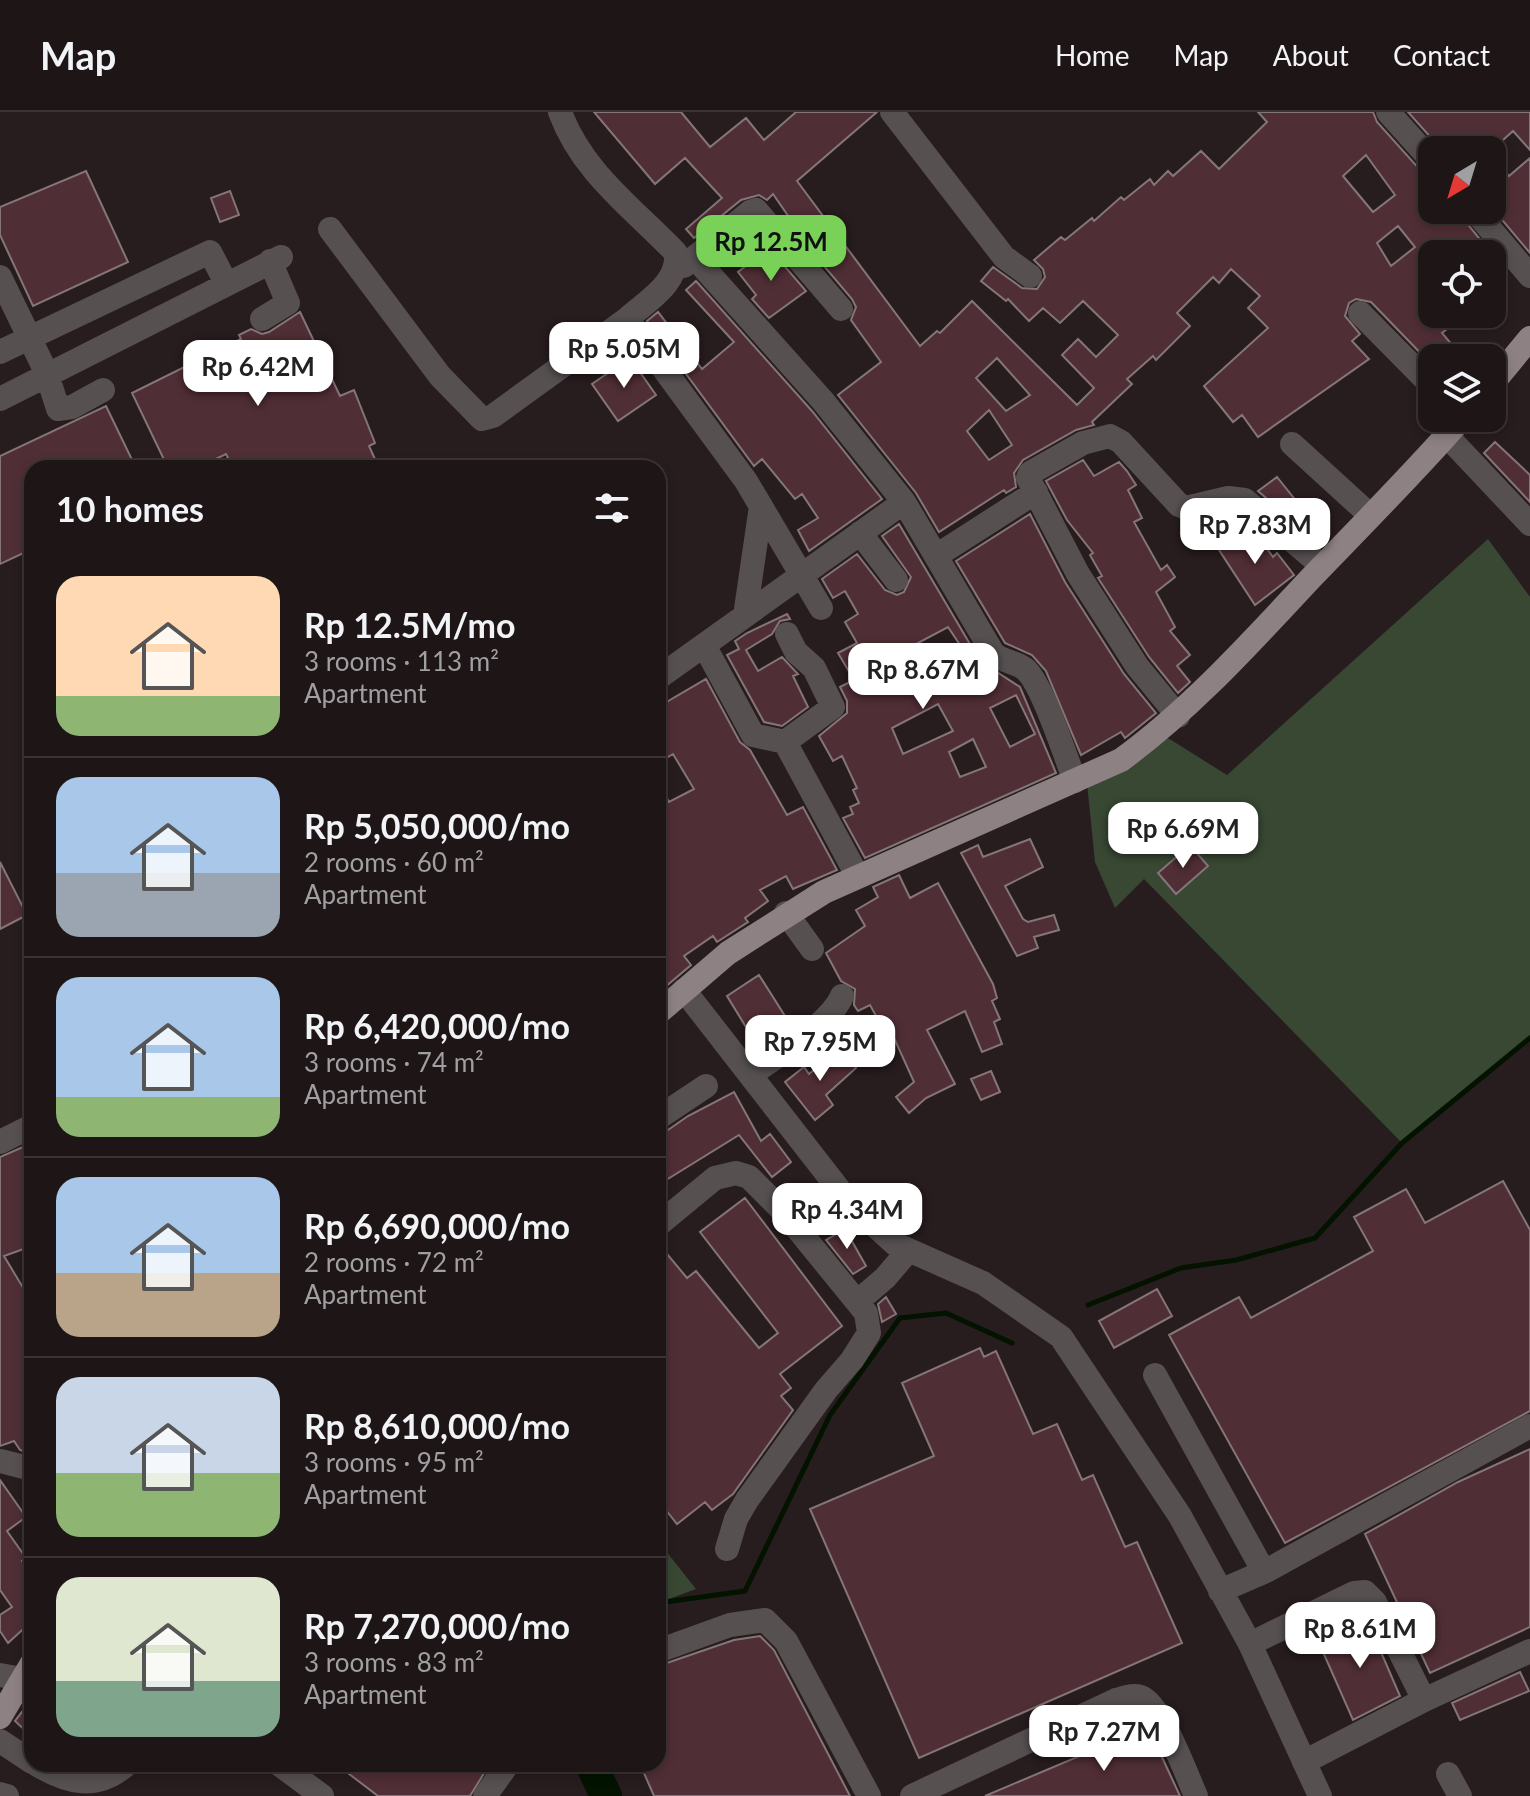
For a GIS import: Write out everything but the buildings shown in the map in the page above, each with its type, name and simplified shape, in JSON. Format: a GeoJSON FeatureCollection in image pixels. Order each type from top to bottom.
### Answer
{"type":"FeatureCollection","features":[{"type":"Feature","properties":{"kind":"main road"},"geometry":{"type":"LineString","coordinates":[[1506,367],[1530,338]]}},
{"type":"Feature","properties":{"kind":"main road"},"geometry":{"type":"LineString","coordinates":[[666,1006],[728,953],[786,913],[857,875],[1121,760],[1178,716],[1450,432]]}},
{"type":"Feature","properties":{"kind":"main road"},"geometry":{"type":"LineString","coordinates":[[0,1717],[18,1673]]}},
{"type":"Feature","properties":{"kind":"street"},"geometry":{"type":"LineString","coordinates":[[560,112],[569,137],[588,165],[823,401],[904,502],[993,653],[1000,660],[1024,668],[1035,683],[1075,781]]}},
{"type":"Feature","properties":{"kind":"street"},"geometry":{"type":"LineString","coordinates":[[892,112],[1004,257],[1030,276]]}},
{"type":"Feature","properties":{"kind":"street"},"geometry":{"type":"LineString","coordinates":[[1388,112],[1418,145]]}},
{"type":"Feature","properties":{"kind":"street"},"geometry":{"type":"LineString","coordinates":[[330,229],[440,376],[482,419],[493,416],[627,319],[686,261],[756,210],[841,309]]}},
{"type":"Feature","properties":{"kind":"street"},"geometry":{"type":"LineString","coordinates":[[1486,224],[1530,276]]}},
{"type":"Feature","properties":{"kind":"street"},"geometry":{"type":"LineString","coordinates":[[0,352],[210,252],[226,283]]}},
{"type":"Feature","properties":{"kind":"street"},"geometry":{"type":"LineString","coordinates":[[0,399],[276,259],[288,303],[262,319]]}},
{"type":"Feature","properties":{"kind":"street"},"geometry":{"type":"LineString","coordinates":[[0,277],[47,374],[58,409],[72,407],[103,390]]}},
{"type":"Feature","properties":{"kind":"street"},"geometry":{"type":"LineString","coordinates":[[1360,313],[1418,372]]}},
{"type":"Feature","properties":{"kind":"street"},"geometry":{"type":"LineString","coordinates":[[627,319],[761,506],[821,608]]}},
{"type":"Feature","properties":{"kind":"street"},"geometry":{"type":"LineString","coordinates":[[1459,432],[1530,524]]}},
{"type":"Feature","properties":{"kind":"street"},"geometry":{"type":"LineString","coordinates":[[1178,716],[1137,666],[1078,574],[1028,478],[1030,473],[1083,443],[1110,436],[1121,442],[1179,505],[1186,508],[1236,498],[1245,500],[1322,566]]}},
{"type":"Feature","properties":{"kind":"street"},"geometry":{"type":"LineString","coordinates":[[1292,444],[1371,516]]}},
{"type":"Feature","properties":{"kind":"street"},"geometry":{"type":"LineString","coordinates":[[936,556],[1036,492]]}},
{"type":"Feature","properties":{"kind":"street"},"geometry":{"type":"LineString","coordinates":[[666,673],[705,647],[802,572],[904,502]]}},
{"type":"Feature","properties":{"kind":"street"},"geometry":{"type":"LineString","coordinates":[[745,616],[761,506]]}},
{"type":"Feature","properties":{"kind":"street"},"geometry":{"type":"LineString","coordinates":[[860,533],[896,580]]}},
{"type":"Feature","properties":{"kind":"street"},"geometry":{"type":"LineString","coordinates":[[705,647],[753,735],[785,742],[833,707],[814,668],[796,652],[787,634]]}},
{"type":"Feature","properties":{"kind":"street"},"geometry":{"type":"LineString","coordinates":[[785,742],[857,875]]}},
{"type":"Feature","properties":{"kind":"street"},"geometry":{"type":"LineString","coordinates":[[786,913],[812,949]]}},
{"type":"Feature","properties":{"kind":"street"},"geometry":{"type":"LineString","coordinates":[[684,990],[848,1201],[908,1251],[983,1283],[1061,1337],[1180,1516],[1250,1644],[1320,1796]]}},
{"type":"Feature","properties":{"kind":"street"},"geometry":{"type":"LineString","coordinates":[[750,1075],[800,1039],[838,1005],[842,996]]}},
{"type":"Feature","properties":{"kind":"street"},"geometry":{"type":"LineString","coordinates":[[666,1113],[706,1086]]}},
{"type":"Feature","properties":{"kind":"street"},"geometry":{"type":"LineString","coordinates":[[0,1142],[24,1130]]}},
{"type":"Feature","properties":{"kind":"street"},"geometry":{"type":"LineString","coordinates":[[666,1218],[715,1178],[736,1173],[749,1177],[783,1211],[857,1302],[870,1323],[869,1333],[747,1500],[736,1519],[727,1549]]}},
{"type":"Feature","properties":{"kind":"street"},"geometry":{"type":"LineString","coordinates":[[857,1302],[885,1278],[908,1251]]}},
{"type":"Feature","properties":{"kind":"street"},"geometry":{"type":"LineString","coordinates":[[1155,1375],[1264,1572]]}},
{"type":"Feature","properties":{"kind":"street"},"geometry":{"type":"LineString","coordinates":[[1220,1591],[1264,1572],[1530,1426]]}},
{"type":"Feature","properties":{"kind":"street"},"geometry":{"type":"LineString","coordinates":[[0,1461],[24,1467]]}},
{"type":"Feature","properties":{"kind":"street"},"geometry":{"type":"LineString","coordinates":[[1250,1644],[1354,1593],[1365,1592],[1375,1602],[1424,1700]]}},
{"type":"Feature","properties":{"kind":"street"},"geometry":{"type":"LineString","coordinates":[[666,1648],[730,1625],[765,1620],[786,1641],[869,1796]]}},
{"type":"Feature","properties":{"kind":"street"},"geometry":{"type":"LineString","coordinates":[[1304,1762],[1424,1700],[1530,1651]]}},
{"type":"Feature","properties":{"kind":"street"},"geometry":{"type":"LineString","coordinates":[[912,1796],[1116,1700],[1138,1696],[1146,1699],[1168,1733],[1196,1796]]}},
{"type":"Feature","properties":{"kind":"street"},"geometry":{"type":"LineString","coordinates":[[0,1741],[24,1757]]}},
{"type":"Feature","properties":{"kind":"street"},"geometry":{"type":"LineString","coordinates":[[51,1772],[70,1782],[86,1784],[114,1772]]}},
{"type":"Feature","properties":{"kind":"street"},"geometry":{"type":"LineString","coordinates":[[290,1772],[322,1796]]}},
{"type":"Feature","properties":{"kind":"street"},"geometry":{"type":"LineString","coordinates":[[485,1796],[502,1772]]}},
{"type":"Feature","properties":{"kind":"street"},"geometry":{"type":"LineString","coordinates":[[1448,1774],[1460,1796]]}},
{"type":"Feature","properties":{"kind":"street"},"geometry":{"type":"LineString","coordinates":[[0,1794],[7,1796]]}},
{"type":"Feature","properties":{"kind":"green space"},"geometry":{"type":"Polygon","coordinates":[[[1488,539],[1530,597],[1530,1038],[1402,1143],[1144,879],[1115,908],[1095,862],[1087,783],[1168,738],[1227,775],[1488,539]]]}},
{"type":"Feature","properties":{"kind":"green space"},"geometry":{"type":"Polygon","coordinates":[[[666,1551],[696,1589],[666,1600],[666,1551]]]}},
{"type":"Feature","properties":{"kind":"waterway"},"geometry":{"type":"LineString","coordinates":[[1088,1305],[1181,1268],[1236,1260],[1315,1238],[1402,1143],[1530,1038]]}},
{"type":"Feature","properties":{"kind":"waterway"},"geometry":{"type":"LineString","coordinates":[[666,1602],[745,1591],[830,1415],[900,1318],[946,1313],[1012,1343]]}},
{"type":"Feature","properties":{"kind":"waterway"},"geometry":{"type":"LineString","coordinates":[[595,1772],[606,1796]]}}]}
